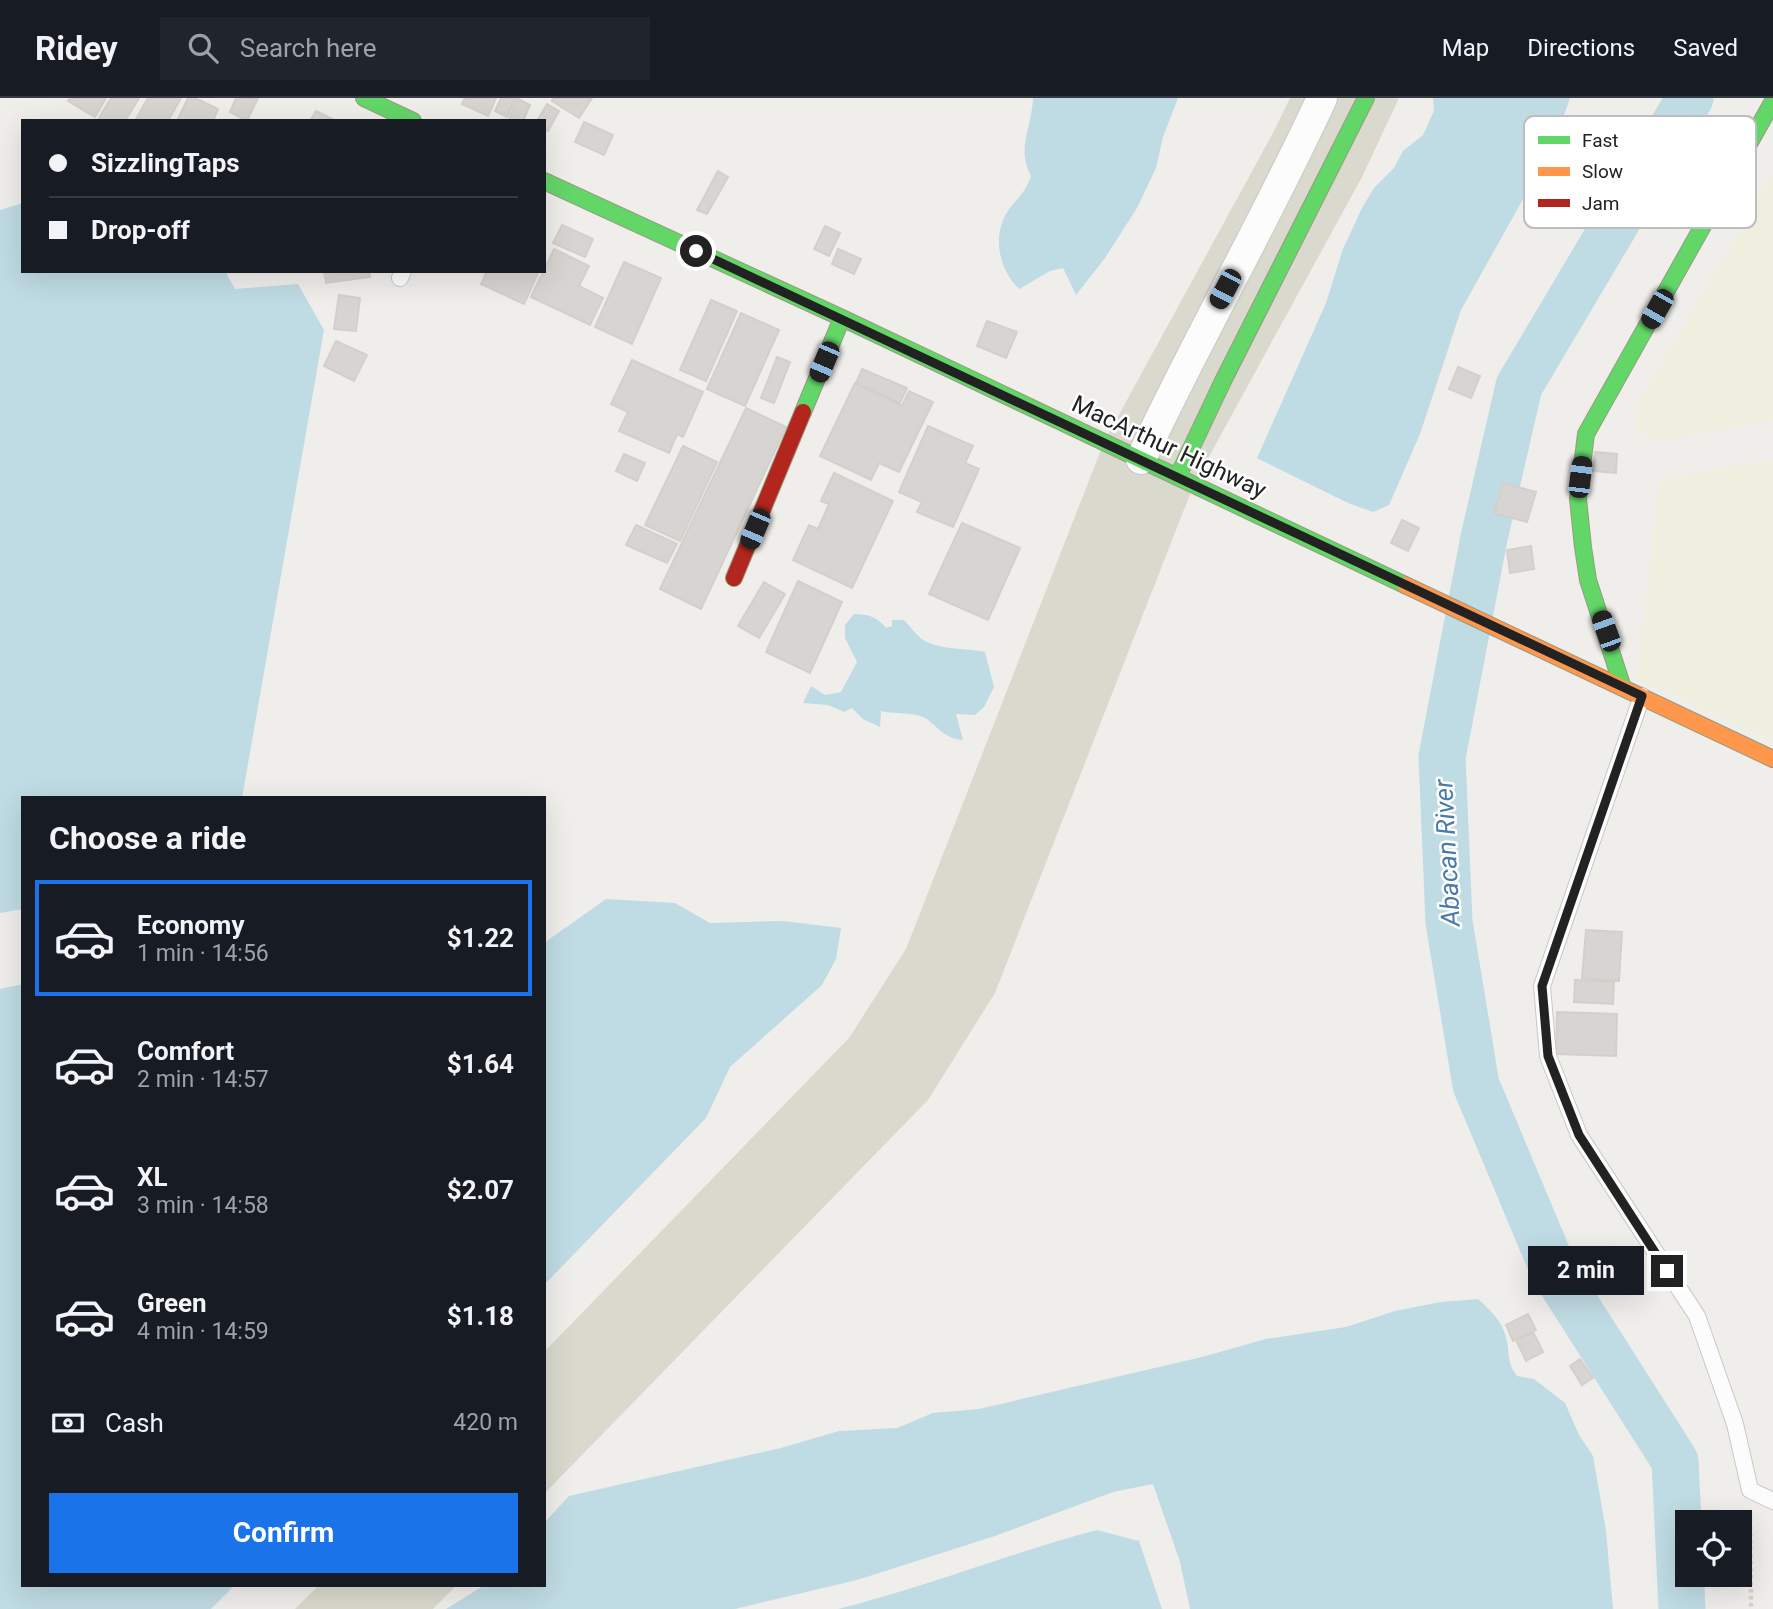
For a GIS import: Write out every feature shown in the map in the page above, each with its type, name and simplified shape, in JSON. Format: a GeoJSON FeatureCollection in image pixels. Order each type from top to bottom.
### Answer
{"type":"FeatureCollection","features":[{"type":"Feature","properties":{"kind":"main road"},"geometry":{"type":"LineString","coordinates":[[364,98],[409,119]]}},
{"type":"Feature","properties":{"kind":"main road"},"geometry":{"type":"LineString","coordinates":[[1178,476],[1211,401],[1336,164],[1366,98]]}},
{"type":"Feature","properties":{"kind":"main road"},"geometry":{"type":"LineString","coordinates":[[1756,131],[1773,101]]}},
{"type":"Feature","properties":{"kind":"main road","name":"MacArthur Highway"},"geometry":{"type":"LineString","coordinates":[[546,182],[1178,476],[1773,759]]}},
{"type":"Feature","properties":{"kind":"main road"},"geometry":{"type":"LineString","coordinates":[[1622,685],[1588,580],[1583,547],[1578,499],[1586,434],[1702,228]]}},
{"type":"Feature","properties":{"kind":"main road"},"geometry":{"type":"LineString","coordinates":[[734,578],[842,318]]}},
{"type":"Feature","properties":{"kind":"street"},"geometry":{"type":"LineString","coordinates":[[1141,459],[1175,384],[1294,158],[1322,98]]}},
{"type":"Feature","properties":{"kind":"lane"},"geometry":{"type":"LineString","coordinates":[[1642,696],[1542,986],[1548,1056],[1579,1135],[1697,1316],[1735,1424],[1750,1490],[1773,1501]]}},
{"type":"Feature","properties":{"kind":"path"},"geometry":{"type":"LineString","coordinates":[[1750,1490],[1751,1609]]}},
{"type":"Feature","properties":{"kind":"shaded area"},"geometry":{"type":"Polygon","coordinates":[[[1290,98],[1399,98],[1362,177],[1194,484],[995,993],[928,1100],[546,1492],[546,1350],[849,1038],[906,949],[1104,442],[1290,98]]]}},
{"type":"Feature","properties":{"kind":"shaded area"},"geometry":{"type":"Polygon","coordinates":[[[317,1587],[455,1587],[433,1609],[295,1609],[317,1587]]]}},
{"type":"Feature","properties":{"kind":"green space"},"geometry":{"type":"Polygon","coordinates":[[[1773,173],[1773,420],[1663,441],[1635,431],[1638,404],[1741,228],[1756,228],[1756,202],[1773,173]]]}},
{"type":"Feature","properties":{"kind":"green space"},"geometry":{"type":"Polygon","coordinates":[[[1773,459],[1773,740],[1637,679],[1660,480],[1773,459]]]}},
{"type":"Feature","properties":{"kind":"water"},"geometry":{"type":"Polygon","coordinates":[[[1033,98],[1178,98],[1163,137],[1156,168],[1137,208],[1105,258],[1076,295],[1063,268],[1050,271],[1019,289],[1002,261],[1000,228],[1031,176],[1025,147],[1033,98]]]}},
{"type":"Feature","properties":{"kind":"water"},"geometry":{"type":"Polygon","coordinates":[[[1433,98],[1570,98],[1564,116],[1524,116],[1524,197],[1461,310],[1420,434],[1389,505],[1373,512],[1348,503],[1257,458],[1326,303],[1343,249],[1362,208],[1374,188],[1394,168],[1403,151],[1423,135],[1434,111],[1433,98]]]}},
{"type":"Feature","properties":{"kind":"water"},"geometry":{"type":"Polygon","coordinates":[[[21,204],[21,273],[226,273],[235,289],[298,284],[324,330],[242,796],[21,796],[21,909],[0,913],[0,210],[21,204]]]}},
{"type":"Feature","properties":{"kind":"water"},"geometry":{"type":"Polygon","coordinates":[[[854,614],[872,617],[886,628],[892,626],[892,620],[904,620],[921,638],[930,643],[985,652],[994,687],[984,707],[975,715],[956,714],[963,740],[948,736],[925,718],[915,715],[881,711],[880,727],[863,719],[852,708],[844,712],[828,705],[803,703],[811,686],[825,695],[841,692],[857,662],[845,638],[845,625],[854,614]]]}},
{"type":"Feature","properties":{"kind":"water"},"geometry":{"type":"Polygon","coordinates":[[[606,899],[675,903],[710,923],[783,921],[841,928],[836,959],[822,985],[730,1067],[706,1118],[546,1283],[546,942],[606,899]]]}},
{"type":"Feature","properties":{"kind":"water"},"geometry":{"type":"Polygon","coordinates":[[[21,984],[21,1587],[233,1587],[211,1609],[0,1609],[0,989],[21,984]]]}},
{"type":"Feature","properties":{"kind":"water"},"geometry":{"type":"Polygon","coordinates":[[[1478,1299],[1501,1324],[1511,1365],[1517,1376],[1534,1379],[1565,1403],[1579,1435],[1593,1456],[1606,1531],[1613,1609],[1190,1609],[1180,1562],[1153,1484],[1113,1492],[995,1536],[857,1580],[735,1609],[446,1609],[481,1587],[546,1587],[546,1521],[569,1496],[781,1448],[839,1431],[897,1428],[933,1413],[979,1409],[1202,1357],[1266,1339],[1346,1327],[1395,1311],[1441,1302],[1478,1299]]]}},
{"type":"Feature","properties":{"kind":"water"},"geometry":{"type":"Polygon","coordinates":[[[1097,1530],[1139,1541],[1162,1609],[838,1609],[903,1591],[1097,1530]]]}},
{"type":"Feature","properties":{"kind":"building"},"geometry":{"type":"Polygon","coordinates":[[[70,98],[106,98],[95,117],[68,101],[70,98]]]}},
{"type":"Feature","properties":{"kind":"building"},"geometry":{"type":"Polygon","coordinates":[[[111,98],[139,98],[126,119],[99,118],[111,98]]]}},
{"type":"Feature","properties":{"kind":"building"},"geometry":{"type":"Polygon","coordinates":[[[148,98],[181,98],[169,119],[136,119],[148,98]]]}},
{"type":"Feature","properties":{"kind":"building"},"geometry":{"type":"Polygon","coordinates":[[[188,98],[195,98],[218,109],[214,119],[178,119],[188,98]]]}},
{"type":"Feature","properties":{"kind":"building"},"geometry":{"type":"Polygon","coordinates":[[[236,98],[258,98],[248,119],[230,112],[236,98]]]}},
{"type":"Feature","properties":{"kind":"building"},"geometry":{"type":"Polygon","coordinates":[[[465,98],[496,98],[488,116],[462,104],[465,98]]]}},
{"type":"Feature","properties":{"kind":"building"},"geometry":{"type":"Polygon","coordinates":[[[501,98],[516,98],[507,117],[495,111],[501,98]]]}},
{"type":"Feature","properties":{"kind":"building"},"geometry":{"type":"Polygon","coordinates":[[[553,98],[592,98],[579,118],[552,101],[553,98]]]}},
{"type":"Feature","properties":{"kind":"building"},"geometry":{"type":"Polygon","coordinates":[[[518,99],[530,105],[524,119],[509,119],[518,99]]]}},
{"type":"Feature","properties":{"kind":"building"},"geometry":{"type":"Polygon","coordinates":[[[547,104],[559,111],[548,131],[546,119],[538,119],[547,104]]]}},
{"type":"Feature","properties":{"kind":"building"},"geometry":{"type":"Polygon","coordinates":[[[316,111],[332,119],[311,119],[316,111]]]}},
{"type":"Feature","properties":{"kind":"building"},"geometry":{"type":"Polygon","coordinates":[[[584,122],[613,135],[604,155],[575,142],[584,122]]]}},
{"type":"Feature","properties":{"kind":"building"},"geometry":{"type":"Polygon","coordinates":[[[718,171],[728,177],[707,214],[697,210],[718,171]]]}},
{"type":"Feature","properties":{"kind":"building"},"geometry":{"type":"Polygon","coordinates":[[[562,225],[593,239],[585,257],[553,243],[562,225]]]}},
{"type":"Feature","properties":{"kind":"building"},"geometry":{"type":"Polygon","coordinates":[[[825,226],[840,233],[829,256],[814,249],[825,226]]]}},
{"type":"Feature","properties":{"kind":"building"},"geometry":{"type":"Polygon","coordinates":[[[554,249],[589,266],[579,286],[603,298],[590,325],[531,297],[542,273],[546,273],[546,266],[554,249]]]}},
{"type":"Feature","properties":{"kind":"building"},"geometry":{"type":"Polygon","coordinates":[[[838,249],[861,259],[854,274],[832,264],[838,249]]]}},
{"type":"Feature","properties":{"kind":"building"},"geometry":{"type":"Polygon","coordinates":[[[624,262],[661,278],[632,344],[595,327],[624,262]]]}},
{"type":"Feature","properties":{"kind":"building"},"geometry":{"type":"Polygon","coordinates":[[[324,273],[369,273],[370,277],[326,283],[324,273]]]}},
{"type":"Feature","properties":{"kind":"building"},"geometry":{"type":"Polygon","coordinates":[[[486,273],[538,273],[524,304],[481,284],[486,273]]]}},
{"type":"Feature","properties":{"kind":"building"},"geometry":{"type":"Polygon","coordinates":[[[339,295],[360,298],[356,331],[334,329],[339,295]]]}},
{"type":"Feature","properties":{"kind":"building"},"geometry":{"type":"Polygon","coordinates":[[[711,300],[737,311],[706,381],[680,370],[711,300]]]}},
{"type":"Feature","properties":{"kind":"building"},"geometry":{"type":"Polygon","coordinates":[[[741,313],[779,330],[745,406],[707,389],[741,313]]]}},
{"type":"Feature","properties":{"kind":"building"},"geometry":{"type":"Polygon","coordinates":[[[987,321],[1017,332],[1006,358],[977,346],[987,321]]]}},
{"type":"Feature","properties":{"kind":"building"},"geometry":{"type":"Polygon","coordinates":[[[336,341],[367,355],[354,381],[324,366],[336,341]]]}},
{"type":"Feature","properties":{"kind":"building"},"geometry":{"type":"Polygon","coordinates":[[[777,357],[790,362],[774,403],[761,398],[777,357]]]}},
{"type":"Feature","properties":{"kind":"building"},"geometry":{"type":"Polygon","coordinates":[[[632,360],[703,392],[683,437],[677,434],[669,453],[619,431],[628,412],[611,404],[632,360]]]}},
{"type":"Feature","properties":{"kind":"building"},"geometry":{"type":"Polygon","coordinates":[[[1458,367],[1480,376],[1471,398],[1449,389],[1458,367]]]}},
{"type":"Feature","properties":{"kind":"building"},"geometry":{"type":"Polygon","coordinates":[[[862,369],[907,388],[900,403],[856,383],[862,369]]]}},
{"type":"Feature","properties":{"kind":"building"},"geometry":{"type":"Polygon","coordinates":[[[855,383],[902,406],[909,391],[933,402],[899,472],[879,463],[871,480],[820,456],[855,383]]]}},
{"type":"Feature","properties":{"kind":"building"},"geometry":{"type":"Polygon","coordinates":[[[746,408],[786,427],[701,609],[660,589],[746,408]]]}},
{"type":"Feature","properties":{"kind":"building"},"geometry":{"type":"Polygon","coordinates":[[[928,426],[973,446],[965,463],[979,469],[953,527],[917,512],[922,502],[899,492],[928,426]]]}},
{"type":"Feature","properties":{"kind":"building"},"geometry":{"type":"Polygon","coordinates":[[[683,446],[717,462],[680,541],[645,525],[683,446]]]}},
{"type":"Feature","properties":{"kind":"building"},"geometry":{"type":"Polygon","coordinates":[[[1595,452],[1617,454],[1616,473],[1593,471],[1595,452]]]}},
{"type":"Feature","properties":{"kind":"building"},"geometry":{"type":"Polygon","coordinates":[[[624,454],[645,463],[637,481],[616,471],[624,454]]]}},
{"type":"Feature","properties":{"kind":"building"},"geometry":{"type":"Polygon","coordinates":[[[834,473],[893,501],[852,588],[793,560],[809,525],[818,529],[829,504],[821,501],[834,473]]]}},
{"type":"Feature","properties":{"kind":"building"},"geometry":{"type":"Polygon","coordinates":[[[1503,483],[1536,492],[1527,522],[1494,513],[1503,483]]]}},
{"type":"Feature","properties":{"kind":"building"},"geometry":{"type":"Polygon","coordinates":[[[1402,520],[1419,528],[1408,551],[1391,543],[1402,520]]]}},
{"type":"Feature","properties":{"kind":"building"},"geometry":{"type":"Polygon","coordinates":[[[962,523],[1020,548],[988,620],[929,594],[962,523]]]}},
{"type":"Feature","properties":{"kind":"building"},"geometry":{"type":"Polygon","coordinates":[[[636,525],[677,544],[667,563],[626,545],[636,525]]]}},
{"type":"Feature","properties":{"kind":"building"},"geometry":{"type":"Polygon","coordinates":[[[1531,546],[1534,569],[1510,573],[1507,550],[1531,546]]]}},
{"type":"Feature","properties":{"kind":"building"},"geometry":{"type":"Polygon","coordinates":[[[798,581],[842,602],[810,673],[766,652],[798,581]]]}},
{"type":"Feature","properties":{"kind":"building"},"geometry":{"type":"Polygon","coordinates":[[[764,582],[785,594],[759,638],[738,626],[764,582]]]}},
{"type":"Feature","properties":{"kind":"building"},"geometry":{"type":"Polygon","coordinates":[[[1586,930],[1622,932],[1619,981],[1582,978],[1586,930]]]}},
{"type":"Feature","properties":{"kind":"building"},"geometry":{"type":"Polygon","coordinates":[[[1575,980],[1614,982],[1613,1004],[1574,1002],[1575,980]]]}},
{"type":"Feature","properties":{"kind":"building"},"geometry":{"type":"Polygon","coordinates":[[[1557,1012],[1617,1014],[1616,1056],[1556,1054],[1557,1012]]]}},
{"type":"Feature","properties":{"kind":"building"},"geometry":{"type":"Polygon","coordinates":[[[1528,1314],[1536,1330],[1513,1341],[1506,1325],[1528,1314]]]}},
{"type":"Feature","properties":{"kind":"building"},"geometry":{"type":"Polygon","coordinates":[[[1533,1332],[1543,1352],[1526,1361],[1516,1340],[1533,1332]]]}},
{"type":"Feature","properties":{"kind":"building"},"geometry":{"type":"Polygon","coordinates":[[[1580,1359],[1593,1378],[1582,1385],[1570,1366],[1580,1359]]]}},
{"type":"Feature","properties":{"kind":"waterway","name":"Abacan River"},"geometry":{"type":"LineString","coordinates":[[1679,116],[1690,98]]}},
{"type":"Feature","properties":{"kind":"waterway","name":"Abacan River"},"geometry":{"type":"LineString","coordinates":[[1613,228],[1519,386],[1484,538],[1442,757],[1449,922],[1476,1085],[1554,1271],[1675,1461],[1682,1609]]}},
{"type":"Feature","properties":{"kind":"traffic: fast"},"geometry":{"type":"LineString","coordinates":[[364,98],[409,119]]}},
{"type":"Feature","properties":{"kind":"traffic: fast"},"geometry":{"type":"LineString","coordinates":[[1178,476],[1366,98]]}},
{"type":"Feature","properties":{"kind":"traffic: fast"},"geometry":{"type":"LineString","coordinates":[[1756,131],[1773,101]]}},
{"type":"Feature","properties":{"kind":"traffic: fast"},"geometry":{"type":"LineString","coordinates":[[546,182],[842,318],[1405,585]]}},
{"type":"Feature","properties":{"kind":"traffic: fast"},"geometry":{"type":"LineString","coordinates":[[1622,685],[1588,580],[1583,547],[1578,499],[1586,434],[1702,228]]}},
{"type":"Feature","properties":{"kind":"traffic: fast"},"geometry":{"type":"LineString","coordinates":[[803,412],[842,318]]}},
{"type":"Feature","properties":{"kind":"traffic: slow"},"geometry":{"type":"LineString","coordinates":[[1405,585],[1773,759]]}},
{"type":"Feature","properties":{"kind":"traffic: jam"},"geometry":{"type":"LineString","coordinates":[[734,578],[803,412]]}},
{"type":"Feature","properties":{"kind":"route"},"geometry":{"type":"LineString","coordinates":[[696,251],[1642,696],[1542,986],[1548,1056],[1579,1135],[1667,1271]]}}]}
